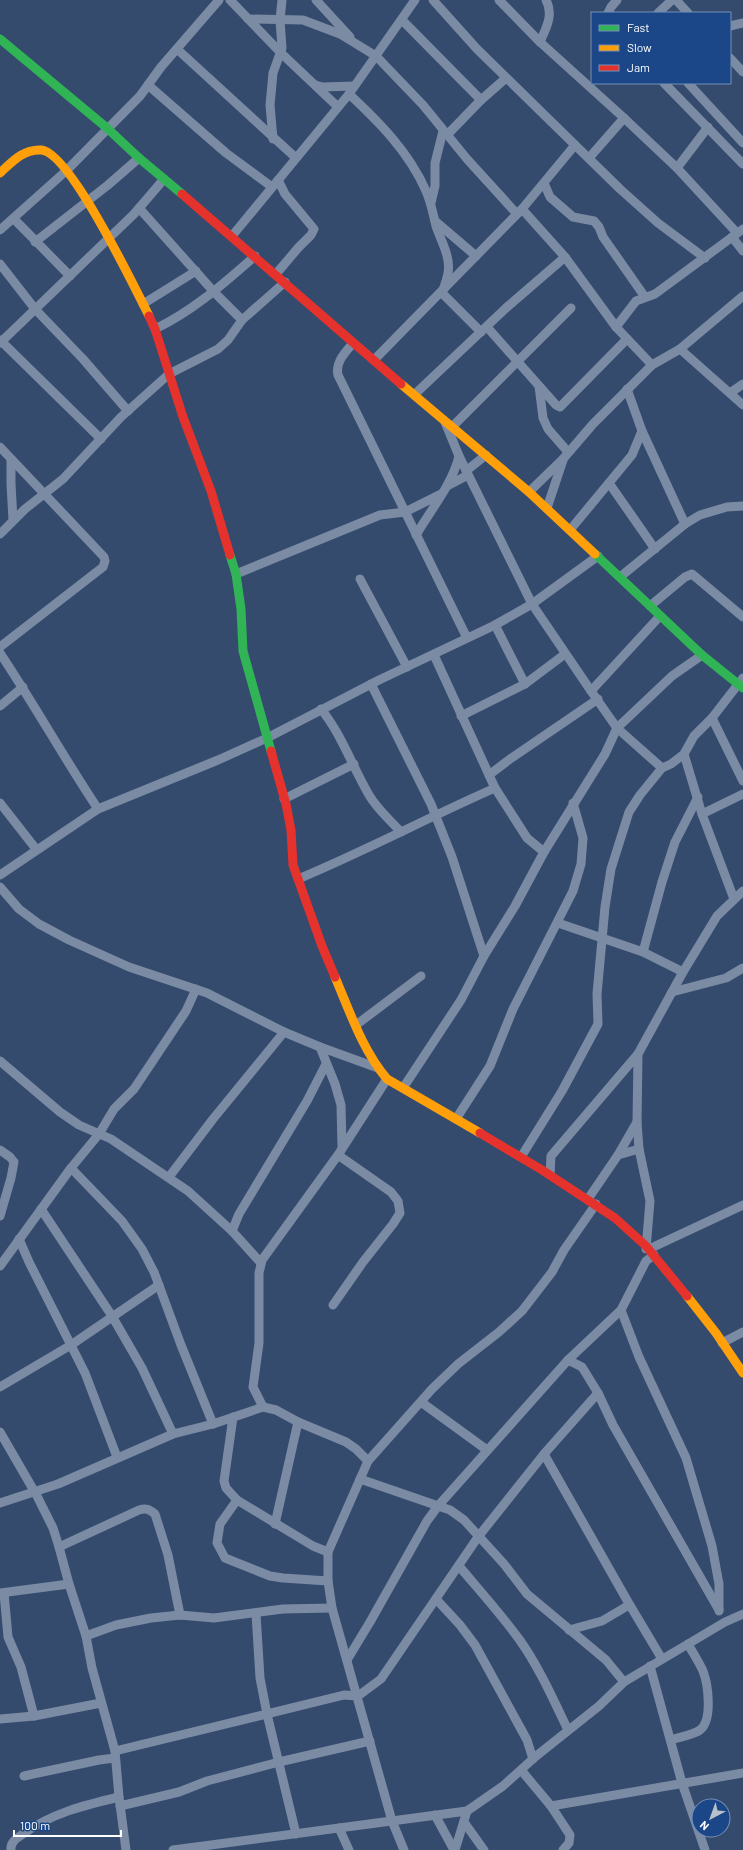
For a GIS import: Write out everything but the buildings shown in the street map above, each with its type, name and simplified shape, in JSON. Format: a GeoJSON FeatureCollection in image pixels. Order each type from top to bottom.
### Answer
{"type":"FeatureCollection","features":[{"type":"Feature","properties":{"kind":"street"},"geometry":{"type":"LineString","coordinates":[[0,230],[66,171],[140,96],[176,50],[219,0]]}},
{"type":"Feature","properties":{"kind":"street"},"geometry":{"type":"LineString","coordinates":[[230,0],[281,53],[338,106]]}},
{"type":"Feature","properties":{"kind":"street"},"geometry":{"type":"LineString","coordinates":[[273,138],[270,105],[273,73],[283,45],[280,20],[282,0]]}},
{"type":"Feature","properties":{"kind":"street"},"geometry":{"type":"LineString","coordinates":[[316,0],[354,41]]}},
{"type":"Feature","properties":{"kind":"street"},"geometry":{"type":"LineString","coordinates":[[232,236],[352,90],[415,0]]}},
{"type":"Feature","properties":{"kind":"street"},"geometry":{"type":"LineString","coordinates":[[433,0],[477,49],[575,145],[658,223],[705,258]]}},
{"type":"Feature","properties":{"kind":"street"},"geometry":{"type":"LineString","coordinates":[[499,0],[540,42],[677,168],[737,233],[743,251]]}},
{"type":"Feature","properties":{"kind":"street"},"geometry":{"type":"LineString","coordinates":[[540,42],[551,11],[546,0]]}},
{"type":"Feature","properties":{"kind":"street"},"geometry":{"type":"LineString","coordinates":[[608,12],[610,7],[617,0]]}},
{"type":"Feature","properties":{"kind":"street"},"geometry":{"type":"LineString","coordinates":[[659,12],[672,0]]}},
{"type":"Feature","properties":{"kind":"street"},"geometry":{"type":"LineString","coordinates":[[676,0],[687,12]]}},
{"type":"Feature","properties":{"kind":"street"},"geometry":{"type":"LineString","coordinates":[[248,19],[304,20],[340,34],[354,41],[376,56],[423,104],[445,133],[565,257],[616,327],[652,365]]}},
{"type":"Feature","properties":{"kind":"street"},"geometry":{"type":"LineString","coordinates":[[402,20],[480,100]]}},
{"type":"Feature","properties":{"kind":"street"},"geometry":{"type":"LineString","coordinates":[[731,26],[743,23]]}},
{"type":"Feature","properties":{"kind":"street"},"geometry":{"type":"LineString","coordinates":[[0,39],[107,128],[139,158],[276,274],[353,343],[548,508],[702,655],[741,684],[712,718],[694,736],[684,754],[671,764],[662,768],[628,812],[611,869],[605,907],[597,994],[598,1024],[558,1097],[521,1157]]}},
{"type":"Feature","properties":{"kind":"street"},"geometry":{"type":"LineString","coordinates":[[176,50],[296,158]]}},
{"type":"Feature","properties":{"kind":"street"},"geometry":{"type":"LineString","coordinates":[[731,59],[743,72]]}},
{"type":"Feature","properties":{"kind":"street"},"geometry":{"type":"LineString","coordinates":[[431,204],[435,186],[435,163],[445,133],[506,78]]}},
{"type":"Feature","properties":{"kind":"street"},"geometry":{"type":"LineString","coordinates":[[665,84],[743,164]]}},
{"type":"Feature","properties":{"kind":"street"},"geometry":{"type":"LineString","coordinates":[[689,84],[743,143]]}},
{"type":"Feature","properties":{"kind":"street"},"geometry":{"type":"LineString","coordinates":[[148,85],[226,153],[275,184],[314,229],[311,235],[276,274]]}},
{"type":"Feature","properties":{"kind":"street"},"geometry":{"type":"LineString","coordinates":[[315,85],[352,90],[408,159],[427,192],[435,221],[444,244],[448,262],[448,272],[442,293]]}},
{"type":"Feature","properties":{"kind":"street"},"geometry":{"type":"LineString","coordinates":[[589,158],[624,118]]}},
{"type":"Feature","properties":{"kind":"street"},"geometry":{"type":"LineString","coordinates":[[677,168],[708,127]]}},
{"type":"Feature","properties":{"kind":"street"},"geometry":{"type":"LineString","coordinates":[[374,360],[442,293],[520,212],[575,145]]}},
{"type":"Feature","properties":{"kind":"street"},"geometry":{"type":"LineString","coordinates":[[0,173],[19,155],[27,152],[42,150],[49,152],[66,171],[87,201],[126,269],[155,329],[169,374],[211,491],[236,574],[241,609],[243,651],[284,799],[291,830],[290,844],[293,865],[322,946],[362,1041],[378,1068],[387,1079],[541,1169],[592,1202],[630,1231],[650,1250],[722,1343],[743,1373]]}},
{"type":"Feature","properties":{"kind":"street"},"geometry":{"type":"LineString","coordinates":[[35,242],[139,158]]}},
{"type":"Feature","properties":{"kind":"street"},"geometry":{"type":"LineString","coordinates":[[101,439],[1,342],[109,239],[164,179]]}},
{"type":"Feature","properties":{"kind":"street"},"geometry":{"type":"LineString","coordinates":[[544,183],[550,197],[573,217],[594,221],[602,237],[645,297]]}},
{"type":"Feature","properties":{"kind":"street"},"geometry":{"type":"LineString","coordinates":[[139,208],[214,292],[242,320]]}},
{"type":"Feature","properties":{"kind":"street"},"geometry":{"type":"LineString","coordinates":[[14,219],[70,276]]}},
{"type":"Feature","properties":{"kind":"street"},"geometry":{"type":"LineString","coordinates":[[435,221],[476,256]]}},
{"type":"Feature","properties":{"kind":"street"},"geometry":{"type":"LineString","coordinates":[[616,327],[636,301],[655,294],[737,233]]}},
{"type":"Feature","properties":{"kind":"street"},"geometry":{"type":"LineString","coordinates":[[155,329],[177,319],[214,292],[255,256]]}},
{"type":"Feature","properties":{"kind":"street"},"geometry":{"type":"LineString","coordinates":[[415,394],[506,308],[565,257]]}},
{"type":"Feature","properties":{"kind":"street"},"geometry":{"type":"LineString","coordinates":[[0,264],[35,309],[83,359],[128,411]]}},
{"type":"Feature","properties":{"kind":"street"},"geometry":{"type":"LineString","coordinates":[[143,304],[196,271]]}},
{"type":"Feature","properties":{"kind":"street"},"geometry":{"type":"LineString","coordinates":[[0,534],[13,520],[63,479],[128,411],[169,374],[218,349],[242,320],[285,282]]}},
{"type":"Feature","properties":{"kind":"street"},"geometry":{"type":"LineString","coordinates":[[442,293],[518,361],[556,405],[560,407],[627,339]]}},
{"type":"Feature","properties":{"kind":"street"},"geometry":{"type":"LineString","coordinates":[[529,492],[566,455],[593,424],[652,365],[680,349],[743,296]]}},
{"type":"Feature","properties":{"kind":"street"},"geometry":{"type":"LineString","coordinates":[[448,424],[518,361],[571,308]]}},
{"type":"Feature","properties":{"kind":"street"},"geometry":{"type":"LineString","coordinates":[[353,343],[336,368],[338,376],[466,638]]}},
{"type":"Feature","properties":{"kind":"street"},"geometry":{"type":"LineString","coordinates":[[680,349],[743,405]]}},
{"type":"Feature","properties":{"kind":"street"},"geometry":{"type":"LineString","coordinates":[[730,393],[743,384]]}},
{"type":"Feature","properties":{"kind":"street"},"geometry":{"type":"LineString","coordinates":[[539,386],[543,418],[548,429],[566,455]]}},
{"type":"Feature","properties":{"kind":"street"},"geometry":{"type":"LineString","coordinates":[[627,389],[642,431],[651,447],[685,524]]}},
{"type":"Feature","properties":{"kind":"street"},"geometry":{"type":"LineString","coordinates":[[448,424],[459,456],[532,604],[565,654],[618,728],[662,768]]}},
{"type":"Feature","properties":{"kind":"street"},"geometry":{"type":"LineString","coordinates":[[570,530],[632,455],[642,431]]}},
{"type":"Feature","properties":{"kind":"street"},"geometry":{"type":"LineString","coordinates":[[0,447],[104,556],[106,561],[99,570],[0,647]]}},
{"type":"Feature","properties":{"kind":"street"},"geometry":{"type":"LineString","coordinates":[[632,455],[651,447]]}},
{"type":"Feature","properties":{"kind":"street"},"geometry":{"type":"LineString","coordinates":[[447,486],[467,473],[486,455]]}},
{"type":"Feature","properties":{"kind":"street"},"geometry":{"type":"LineString","coordinates":[[548,508],[566,455]]}},
{"type":"Feature","properties":{"kind":"street"},"geometry":{"type":"LineString","coordinates":[[416,535],[447,486],[457,465],[459,456]]}},
{"type":"Feature","properties":{"kind":"street"},"geometry":{"type":"LineString","coordinates":[[11,459],[13,520]]}},
{"type":"Feature","properties":{"kind":"street"},"geometry":{"type":"LineString","coordinates":[[609,483],[655,549]]}},
{"type":"Feature","properties":{"kind":"street"},"geometry":{"type":"LineString","coordinates":[[236,574],[366,520],[380,515],[405,512],[441,494]]}},
{"type":"Feature","properties":{"kind":"street"},"geometry":{"type":"LineString","coordinates":[[620,577],[685,524],[700,515],[726,507],[743,506]]}},
{"type":"Feature","properties":{"kind":"street"},"geometry":{"type":"LineString","coordinates":[[0,875],[36,849],[98,809],[218,760],[267,738],[371,684],[495,625],[532,604],[598,556]]}},
{"type":"Feature","properties":{"kind":"street"},"geometry":{"type":"LineString","coordinates":[[650,606],[685,577],[692,574],[743,617]]}},
{"type":"Feature","properties":{"kind":"street"},"geometry":{"type":"LineString","coordinates":[[360,579],[407,667]]}},
{"type":"Feature","properties":{"kind":"street"},"geometry":{"type":"LineString","coordinates":[[592,691],[660,616]]}},
{"type":"Feature","properties":{"kind":"street"},"geometry":{"type":"LineString","coordinates":[[495,625],[525,684]]}},
{"type":"Feature","properties":{"kind":"street"},"geometry":{"type":"LineString","coordinates":[[0,653],[98,809]]}},
{"type":"Feature","properties":{"kind":"street"},"geometry":{"type":"LineString","coordinates":[[461,716],[525,684],[565,654]]}},
{"type":"Feature","properties":{"kind":"street"},"geometry":{"type":"LineString","coordinates":[[434,655],[495,788],[527,838],[544,852]]}},
{"type":"Feature","properties":{"kind":"street"},"geometry":{"type":"LineString","coordinates":[[403,1088],[458,1006],[484,956],[515,906],[544,852],[573,803],[605,754],[618,728],[672,676],[702,655]]}},
{"type":"Feature","properties":{"kind":"street"},"geometry":{"type":"LineString","coordinates":[[371,684],[435,815],[452,857],[484,956]]}},
{"type":"Feature","properties":{"kind":"street"},"geometry":{"type":"LineString","coordinates":[[0,706],[23,688]]}},
{"type":"Feature","properties":{"kind":"street"},"geometry":{"type":"LineString","coordinates":[[489,775],[598,699]]}},
{"type":"Feature","properties":{"kind":"street"},"geometry":{"type":"LineString","coordinates":[[321,709],[340,735],[373,801],[401,832]]}},
{"type":"Feature","properties":{"kind":"street"},"geometry":{"type":"LineString","coordinates":[[712,718],[743,781]]}},
{"type":"Feature","properties":{"kind":"street"},"geometry":{"type":"LineString","coordinates":[[684,754],[702,814],[734,899]]}},
{"type":"Feature","properties":{"kind":"street"},"geometry":{"type":"LineString","coordinates":[[284,799],[354,764]]}},
{"type":"Feature","properties":{"kind":"street"},"geometry":{"type":"LineString","coordinates":[[671,764],[688,769]]}},
{"type":"Feature","properties":{"kind":"street"},"geometry":{"type":"LineString","coordinates":[[298,879],[495,788]]}},
{"type":"Feature","properties":{"kind":"street"},"geometry":{"type":"LineString","coordinates":[[702,814],[743,794]]}},
{"type":"Feature","properties":{"kind":"street"},"geometry":{"type":"LineString","coordinates":[[643,952],[662,882],[675,842],[698,797]]}},
{"type":"Feature","properties":{"kind":"street"},"geometry":{"type":"LineString","coordinates":[[0,803],[36,849]]}},
{"type":"Feature","properties":{"kind":"street"},"geometry":{"type":"LineString","coordinates":[[456,1119],[490,1066],[513,1009],[573,892],[581,864],[583,838],[573,803]]}},
{"type":"Feature","properties":{"kind":"street"},"geometry":{"type":"LineString","coordinates":[[0,887],[19,909],[45,928],[129,967],[207,993],[284,1032],[378,1068]]}},
{"type":"Feature","properties":{"kind":"street"},"geometry":{"type":"LineString","coordinates":[[541,1169],[638,1054],[683,972],[717,916],[743,891]]}},
{"type":"Feature","properties":{"kind":"street"},"geometry":{"type":"LineString","coordinates":[[558,923],[643,952],[683,972]]}},
{"type":"Feature","properties":{"kind":"street"},"geometry":{"type":"LineString","coordinates":[[672,992],[726,978],[743,968]]}},
{"type":"Feature","properties":{"kind":"street"},"geometry":{"type":"LineString","coordinates":[[356,1026],[421,976]]}},
{"type":"Feature","properties":{"kind":"street"},"geometry":{"type":"LineString","coordinates":[[1,1264],[71,1168],[99,1134],[114,1109],[134,1089],[186,1011],[196,989]]}},
{"type":"Feature","properties":{"kind":"street"},"geometry":{"type":"LineString","coordinates":[[169,1177],[213,1119],[284,1032]]}},
{"type":"Feature","properties":{"kind":"street"},"geometry":{"type":"LineString","coordinates":[[320,1047],[335,1084],[341,1105],[340,1151]]}},
{"type":"Feature","properties":{"kind":"street"},"geometry":{"type":"LineString","coordinates":[[347,1660],[427,1521],[438,1506],[568,1360],[621,1310],[646,1261],[650,1250],[650,1201],[639,1149],[637,1122],[638,1054]]}},
{"type":"Feature","properties":{"kind":"street"},"geometry":{"type":"LineString","coordinates":[[0,1061],[60,1112],[79,1125],[139,1156],[188,1191],[232,1231],[261,1263]]}},
{"type":"Feature","properties":{"kind":"street"},"geometry":{"type":"LineString","coordinates":[[232,1231],[239,1214],[307,1101],[326,1064]]}},
{"type":"Feature","properties":{"kind":"street"},"geometry":{"type":"LineString","coordinates":[[263,1407],[253,1387],[259,1343],[259,1273],[261,1263],[340,1151],[387,1079]]}},
{"type":"Feature","properties":{"kind":"street"},"geometry":{"type":"LineString","coordinates":[[404,1850],[392,1821],[332,1608],[328,1581],[328,1552],[368,1461],[421,1402],[458,1364],[499,1332],[522,1311],[552,1272],[637,1122]]}},
{"type":"Feature","properties":{"kind":"street"},"geometry":{"type":"LineString","coordinates":[[618,1155],[639,1149]]}},
{"type":"Feature","properties":{"kind":"street"},"geometry":{"type":"LineString","coordinates":[[0,1150],[14,1162],[0,1216]]}},
{"type":"Feature","properties":{"kind":"street"},"geometry":{"type":"LineString","coordinates":[[333,1305],[359,1266],[393,1224],[400,1212],[398,1201],[391,1192],[340,1151]]}},
{"type":"Feature","properties":{"kind":"street"},"geometry":{"type":"LineString","coordinates":[[550,1175],[551,1156]]}},
{"type":"Feature","properties":{"kind":"street"},"geometry":{"type":"LineString","coordinates":[[71,1168],[122,1221],[142,1249],[154,1272],[212,1424]]}},
{"type":"Feature","properties":{"kind":"street"},"geometry":{"type":"LineString","coordinates":[[650,1250],[743,1205]]}},
{"type":"Feature","properties":{"kind":"street"},"geometry":{"type":"LineString","coordinates":[[41,1209],[112,1316],[142,1368],[173,1434]]}},
{"type":"Feature","properties":{"kind":"street"},"geometry":{"type":"LineString","coordinates":[[19,1239],[85,1373],[117,1457]]}},
{"type":"Feature","properties":{"kind":"street"},"geometry":{"type":"LineString","coordinates":[[10,1252],[29,1262]]}},
{"type":"Feature","properties":{"kind":"street"},"geometry":{"type":"LineString","coordinates":[[0,1387],[72,1345],[159,1285]]}},
{"type":"Feature","properties":{"kind":"street"},"geometry":{"type":"LineString","coordinates":[[621,1310],[639,1357],[686,1458],[712,1546],[719,1584],[719,1611]]}},
{"type":"Feature","properties":{"kind":"street"},"geometry":{"type":"LineString","coordinates":[[722,1343],[743,1332]]}},
{"type":"Feature","properties":{"kind":"street"},"geometry":{"type":"LineString","coordinates":[[580,1348],[582,1367],[598,1393],[613,1426],[725,1622]]}},
{"type":"Feature","properties":{"kind":"street"},"geometry":{"type":"LineString","coordinates":[[568,1360],[582,1367]]}},
{"type":"Feature","properties":{"kind":"street"},"geometry":{"type":"LineString","coordinates":[[24,1776],[99,1760],[267,1714],[344,1695],[358,1696],[381,1679],[478,1537],[544,1454],[598,1393]]}},
{"type":"Feature","properties":{"kind":"street"},"geometry":{"type":"LineString","coordinates":[[421,1402],[487,1450]]}},
{"type":"Feature","properties":{"kind":"street"},"geometry":{"type":"LineString","coordinates":[[0,1503],[58,1484],[117,1457],[173,1434],[212,1424],[263,1407],[276,1410],[298,1422],[346,1442],[356,1449],[368,1461]]}},
{"type":"Feature","properties":{"kind":"street"},"geometry":{"type":"LineString","coordinates":[[233,1417],[224,1481],[226,1488],[237,1500],[276,1524],[328,1552]]}},
{"type":"Feature","properties":{"kind":"street"},"geometry":{"type":"LineString","coordinates":[[276,1524],[298,1422]]}},
{"type":"Feature","properties":{"kind":"street"},"geometry":{"type":"LineString","coordinates":[[0,1432],[24,1471],[53,1528],[60,1546],[69,1584],[86,1636],[92,1668],[115,1755],[119,1801],[126,1850]]}},
{"type":"Feature","properties":{"kind":"street"},"geometry":{"type":"LineString","coordinates":[[544,1454],[662,1659]]}},
{"type":"Feature","properties":{"kind":"street"},"geometry":{"type":"LineString","coordinates":[[360,1479],[450,1510],[464,1520],[504,1564],[527,1594],[606,1660],[624,1682]]}},
{"type":"Feature","properties":{"kind":"street"},"geometry":{"type":"LineString","coordinates":[[237,1500],[220,1524],[217,1543],[225,1558],[270,1576],[328,1581]]}},
{"type":"Feature","properties":{"kind":"street"},"geometry":{"type":"LineString","coordinates":[[60,1546],[138,1510],[145,1508],[151,1511],[155,1514],[168,1555],[180,1615]]}},
{"type":"Feature","properties":{"kind":"street"},"geometry":{"type":"LineString","coordinates":[[458,1566],[501,1615],[520,1640],[543,1677],[568,1730]]}},
{"type":"Feature","properties":{"kind":"street"},"geometry":{"type":"LineString","coordinates":[[34,1716],[21,1667],[8,1637],[2,1593],[69,1584]]}},
{"type":"Feature","properties":{"kind":"street"},"geometry":{"type":"LineString","coordinates":[[436,1599],[460,1625],[475,1645],[527,1740],[533,1759]]}},
{"type":"Feature","properties":{"kind":"street"},"geometry":{"type":"LineString","coordinates":[[569,1630],[602,1621],[630,1605]]}},
{"type":"Feature","properties":{"kind":"street"},"geometry":{"type":"LineString","coordinates":[[86,1636],[127,1622],[180,1615],[214,1618],[256,1614],[283,1609],[332,1608]]}},
{"type":"Feature","properties":{"kind":"street"},"geometry":{"type":"LineString","coordinates":[[256,1614],[260,1678],[267,1714],[280,1762],[296,1834]]}},
{"type":"Feature","properties":{"kind":"street"},"geometry":{"type":"LineString","coordinates":[[173,1850],[212,1848],[296,1834],[467,1811],[488,1798],[533,1759],[599,1706],[624,1682],[725,1622],[743,1614]]}},
{"type":"Feature","properties":{"kind":"street"},"geometry":{"type":"LineString","coordinates":[[671,1740],[700,1730],[705,1724],[709,1708],[706,1681],[702,1670],[688,1644]]}},
{"type":"Feature","properties":{"kind":"street"},"geometry":{"type":"LineString","coordinates":[[650,1666],[682,1783],[705,1850]]}},
{"type":"Feature","properties":{"kind":"street"},"geometry":{"type":"LineString","coordinates":[[0,1719],[34,1716],[101,1703]]}},
{"type":"Feature","properties":{"kind":"street"},"geometry":{"type":"LineString","coordinates":[[12,1850],[12,1844],[16,1839],[31,1828],[70,1809],[179,1792],[207,1781],[370,1740]]}},
{"type":"Feature","properties":{"kind":"street"},"geometry":{"type":"LineString","coordinates":[[521,1770],[551,1806],[570,1835],[569,1843],[563,1850]]}},
{"type":"Feature","properties":{"kind":"street"},"geometry":{"type":"LineString","coordinates":[[551,1806],[743,1773]]}},
{"type":"Feature","properties":{"kind":"street"},"geometry":{"type":"LineString","coordinates":[[455,1850],[467,1811]]}},
{"type":"Feature","properties":{"kind":"street"},"geometry":{"type":"LineString","coordinates":[[435,1815],[455,1850]]}},
{"type":"Feature","properties":{"kind":"street"},"geometry":{"type":"LineString","coordinates":[[464,1822],[484,1850]]}},
{"type":"Feature","properties":{"kind":"street"},"geometry":{"type":"LineString","coordinates":[[339,1828],[349,1850]]}},
{"type":"Feature","properties":{"kind":"traffic: fast"},"geometry":{"type":"LineString","coordinates":[[0,39],[107,128],[139,158],[182,194]]}},
{"type":"Feature","properties":{"kind":"traffic: fast"},"geometry":{"type":"LineString","coordinates":[[595,554],[702,655],[743,688]]}},
{"type":"Feature","properties":{"kind":"traffic: fast"},"geometry":{"type":"LineString","coordinates":[[230,555],[236,574],[241,609],[243,651],[271,751]]}},
{"type":"Feature","properties":{"kind":"traffic: slow"},"geometry":{"type":"LineString","coordinates":[[0,173],[18,157],[35,150],[41,150],[53,156],[68,172],[84,196],[116,251],[149,316]]}},
{"type":"Feature","properties":{"kind":"traffic: slow"},"geometry":{"type":"LineString","coordinates":[[401,384],[529,492],[595,554]]}},
{"type":"Feature","properties":{"kind":"traffic: slow"},"geometry":{"type":"LineString","coordinates":[[335,977],[351,1017],[370,1055],[387,1079],[480,1133]]}},
{"type":"Feature","properties":{"kind":"traffic: slow"},"geometry":{"type":"LineString","coordinates":[[687,1296],[716,1333],[743,1373]]}},
{"type":"Feature","properties":{"kind":"traffic: jam"},"geometry":{"type":"LineString","coordinates":[[182,194],[401,384]]}},
{"type":"Feature","properties":{"kind":"traffic: jam"},"geometry":{"type":"LineString","coordinates":[[149,316],[155,329],[183,417],[211,491],[230,555]]}},
{"type":"Feature","properties":{"kind":"traffic: jam"},"geometry":{"type":"LineString","coordinates":[[271,751],[286,804],[291,830],[293,865],[322,946],[335,977]]}},
{"type":"Feature","properties":{"kind":"traffic: jam"},"geometry":{"type":"LineString","coordinates":[[480,1133],[542,1170],[615,1218],[646,1246],[687,1296]]}}]}
